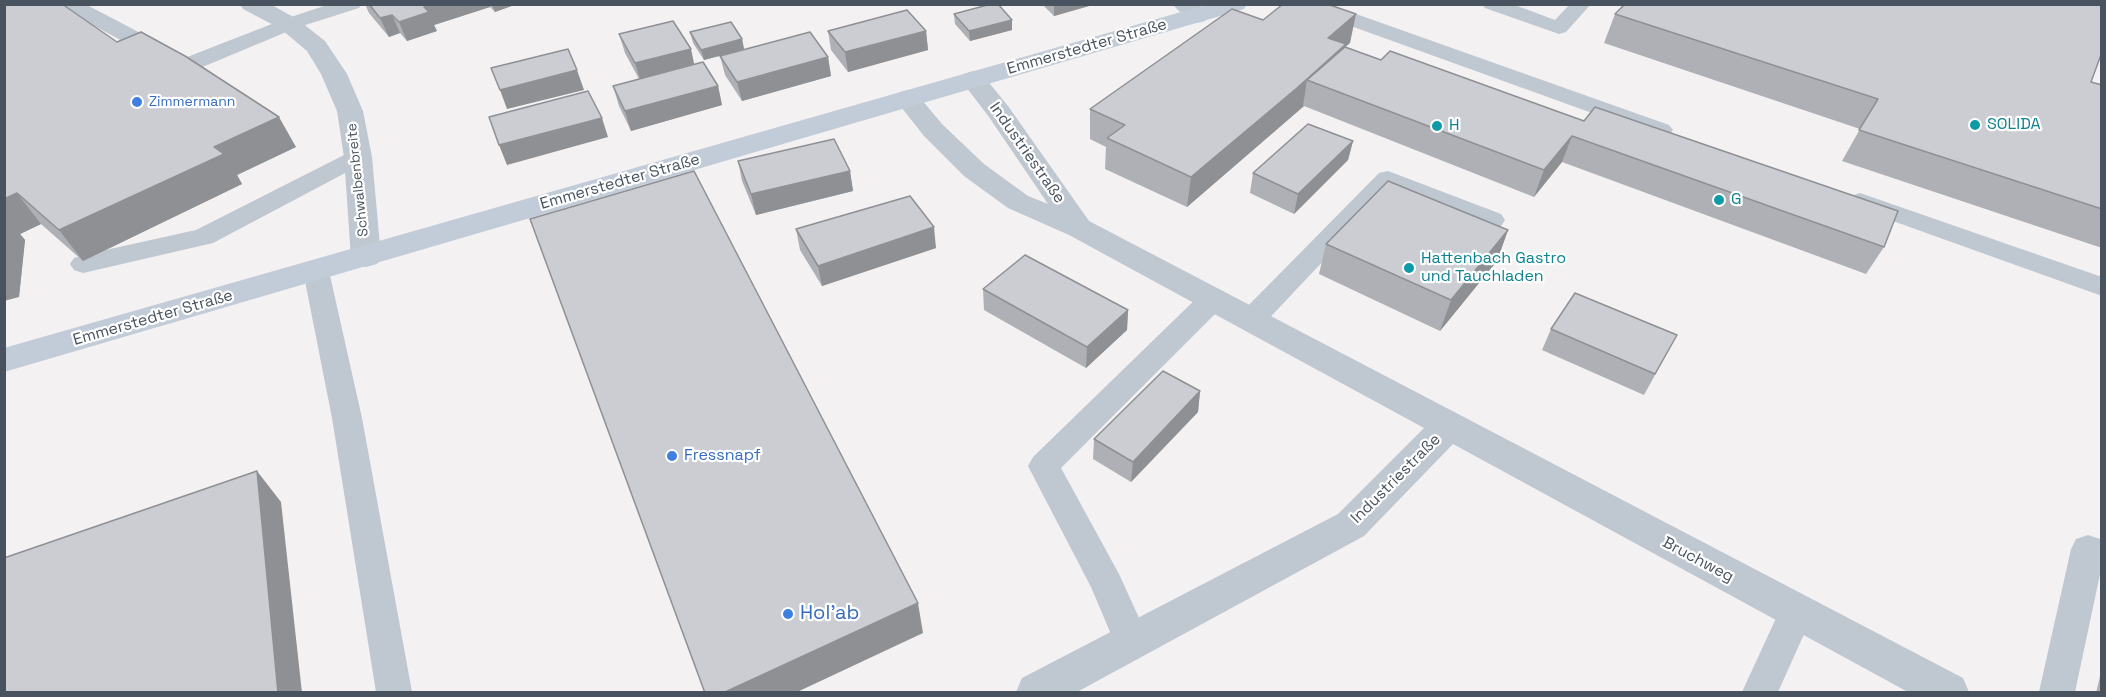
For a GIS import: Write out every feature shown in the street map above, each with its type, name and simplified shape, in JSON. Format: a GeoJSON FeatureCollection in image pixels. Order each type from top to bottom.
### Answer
{"type":"FeatureCollection","features":[{"type":"Feature","properties":{"kind":"main road","name":"Emmerstedter Straße"},"geometry":{"type":"LineString","coordinates":[[4,360],[316,272],[973,79],[1190,10],[1236,4]]}},
{"type":"Feature","properties":{"kind":"street","name":"Schwalbenbreite"},"geometry":{"type":"LineString","coordinates":[[251,4],[289,24],[316,46],[334,74],[350,111],[358,157],[366,257]]}},
{"type":"Feature","properties":{"kind":"street","name":"Industriestraße"},"geometry":{"type":"LineString","coordinates":[[973,79],[999,112],[1079,228]]}},
{"type":"Feature","properties":{"kind":"street","name":"Industriestraße"},"geometry":{"type":"LineString","coordinates":[[907,98],[933,130],[974,170],[1018,202],[1079,228],[1448,426],[1351,525],[1036,693]]}},
{"type":"Feature","properties":{"kind":"street","name":"Bruchweg"},"geometry":{"type":"LineString","coordinates":[[1448,426],[1948,693]]}},
{"type":"Feature","properties":{"kind":"lane"},"geometry":{"type":"LineString","coordinates":[[69,4],[206,78]]}},
{"type":"Feature","properties":{"kind":"lane"},"geometry":{"type":"LineString","coordinates":[[185,66],[289,24],[352,4]]}},
{"type":"Feature","properties":{"kind":"lane"},"geometry":{"type":"LineString","coordinates":[[1308,4],[1677,136]]}},
{"type":"Feature","properties":{"kind":"lane"},"geometry":{"type":"LineString","coordinates":[[1492,4],[1559,28],[1581,4]]}},
{"type":"Feature","properties":{"kind":"lane"},"geometry":{"type":"LineString","coordinates":[[83,264],[204,237],[358,157]]}},
{"type":"Feature","properties":{"kind":"lane"},"geometry":{"type":"LineString","coordinates":[[1251,320],[1388,178],[1492,220]]}},
{"type":"Feature","properties":{"kind":"lane"},"geometry":{"type":"LineString","coordinates":[[1844,195],[2102,287]]}},
{"type":"Feature","properties":{"kind":"lane"},"geometry":{"type":"LineString","coordinates":[[316,272],[347,418],[394,693]]}},
{"type":"Feature","properties":{"kind":"lane"},"geometry":{"type":"LineString","coordinates":[[1131,642],[1107,584],[1044,466],[1213,299]]}},
{"type":"Feature","properties":{"kind":"lane"},"geometry":{"type":"LineString","coordinates":[[2057,693],[2088,549]]}},
{"type":"Feature","properties":{"kind":"lane"},"geometry":{"type":"LineString","coordinates":[[1760,693],[1796,612]]}},
{"type":"Feature","properties":{"kind":"building"},"geometry":{"type":"Polygon","coordinates":[[[4,4],[62,4],[117,42],[141,32],[185,56],[279,117],[214,147],[224,154],[59,230],[17,193],[4,199],[4,4]]]}},
{"type":"Feature","properties":{"kind":"building"},"geometry":{"type":"Polygon","coordinates":[[[369,4],[432,4],[424,7],[429,12],[399,22],[392,15],[380,18],[369,4]]]}},
{"type":"Feature","properties":{"kind":"building"},"geometry":{"type":"Polygon","coordinates":[[[998,4],[1012,20],[969,31],[954,14],[998,4]]]}},
{"type":"Feature","properties":{"kind":"building"},"geometry":{"type":"Polygon","coordinates":[[[1283,4],[1327,4],[1356,14],[1328,38],[1346,44],[1191,177],[1107,138],[1125,125],[1090,109],[1232,9],[1263,20],[1283,4]]]}},
{"type":"Feature","properties":{"kind":"building","name":"SOLIDA"},"geometry":{"type":"Polygon","coordinates":[[[1625,4],[2102,4],[2102,52],[2091,82],[2102,85],[2102,209],[1859,130],[1878,99],[1615,14],[1625,4]]]}},
{"type":"Feature","properties":{"kind":"building"},"geometry":{"type":"Polygon","coordinates":[[[907,10],[926,31],[845,52],[828,31],[907,10]]]}},
{"type":"Feature","properties":{"kind":"building"},"geometry":{"type":"Polygon","coordinates":[[[673,21],[691,49],[635,63],[619,34],[673,21]]]}},
{"type":"Feature","properties":{"kind":"building"},"geometry":{"type":"Polygon","coordinates":[[[731,22],[742,39],[701,50],[690,32],[731,22]]]}},
{"type":"Feature","properties":{"kind":"building"},"geometry":{"type":"Polygon","coordinates":[[[810,32],[828,57],[737,82],[720,56],[810,32]]]}},
{"type":"Feature","properties":{"kind":"building"},"geometry":{"type":"Polygon","coordinates":[[[1345,47],[1381,60],[1390,51],[1584,121],[1595,107],[1898,211],[1884,247],[1572,136],[1544,170],[1307,80],[1345,47]]]}},
{"type":"Feature","properties":{"kind":"building"},"geometry":{"type":"Polygon","coordinates":[[[568,49],[577,70],[500,90],[491,68],[568,49]]]}},
{"type":"Feature","properties":{"kind":"building"},"geometry":{"type":"Polygon","coordinates":[[[703,62],[718,86],[625,111],[613,86],[703,62]]]}},
{"type":"Feature","properties":{"kind":"building"},"geometry":{"type":"Polygon","coordinates":[[[588,91],[602,118],[499,145],[489,117],[588,91]]]}},
{"type":"Feature","properties":{"kind":"building"},"geometry":{"type":"Polygon","coordinates":[[[1308,124],[1353,141],[1298,194],[1253,173],[1308,124]]]}},
{"type":"Feature","properties":{"kind":"building"},"geometry":{"type":"Polygon","coordinates":[[[834,139],[850,171],[751,194],[738,161],[834,139]]]}},
{"type":"Feature","properties":{"kind":"building"},"geometry":{"type":"Polygon","coordinates":[[[694,171],[918,603],[723,693],[705,693],[530,219],[694,171]]]}},
{"type":"Feature","properties":{"kind":"building"},"geometry":{"type":"Polygon","coordinates":[[[1388,181],[1508,230],[1451,300],[1326,244],[1388,181]]]}},
{"type":"Feature","properties":{"kind":"building"},"geometry":{"type":"Polygon","coordinates":[[[910,196],[934,227],[818,266],[796,229],[910,196]]]}},
{"type":"Feature","properties":{"kind":"building"},"geometry":{"type":"Polygon","coordinates":[[[1025,255],[1128,310],[1087,347],[983,289],[1025,255]]]}},
{"type":"Feature","properties":{"kind":"building"},"geometry":{"type":"Polygon","coordinates":[[[1575,293],[1677,335],[1655,374],[1551,329],[1575,293]]]}},
{"type":"Feature","properties":{"kind":"building"},"geometry":{"type":"Polygon","coordinates":[[[1163,371],[1200,391],[1133,462],[1094,439],[1163,371]]]}},
{"type":"Feature","properties":{"kind":"building"},"geometry":{"type":"Polygon","coordinates":[[[257,471],[278,693],[4,693],[4,558],[257,471]]]}},
{"type":"Feature","properties":{"kind":"place","name":"Zimmermann"},"geometry":{"type":"Point","coordinates":[137,102]}},
{"type":"Feature","properties":{"kind":"place","name":"SOLIDA"},"geometry":{"type":"Point","coordinates":[1975,125]}},
{"type":"Feature","properties":{"kind":"place","name":"H"},"geometry":{"type":"Point","coordinates":[1437,126]}},
{"type":"Feature","properties":{"kind":"place","name":"G"},"geometry":{"type":"Point","coordinates":[1719,200]}},
{"type":"Feature","properties":{"kind":"place","name":"Hattenbach Gastro und Tauchladen"},"geometry":{"type":"Point","coordinates":[1409,268]}},
{"type":"Feature","properties":{"kind":"place","name":"Fressnapf"},"geometry":{"type":"Point","coordinates":[672,456]}},
{"type":"Feature","properties":{"kind":"place","name":"Hol'ab"},"geometry":{"type":"Point","coordinates":[788,614]}}]}
